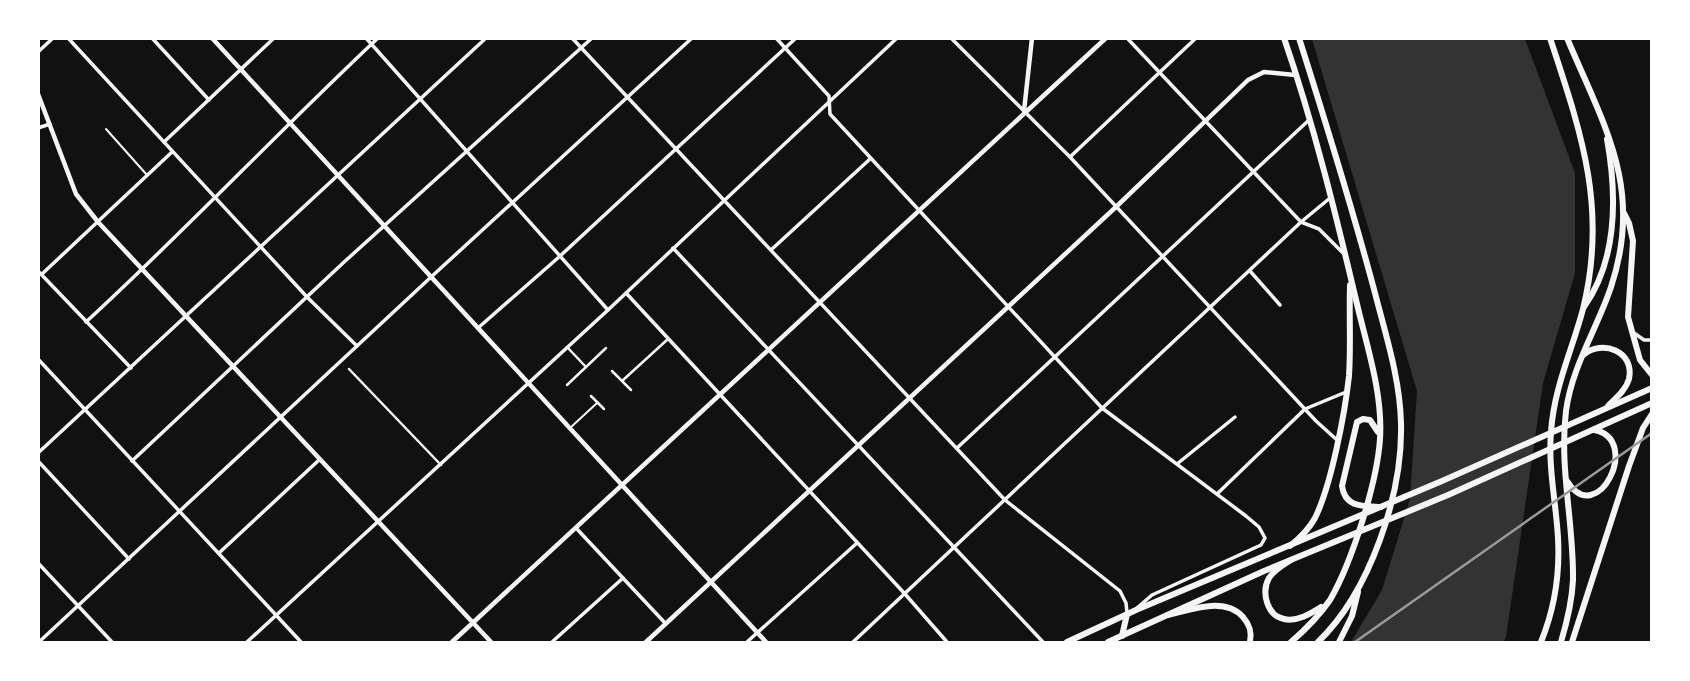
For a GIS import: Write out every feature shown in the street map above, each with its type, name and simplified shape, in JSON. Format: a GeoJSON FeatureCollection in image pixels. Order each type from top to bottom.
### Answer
{"type":"FeatureCollection","features":[{"type":"Feature","properties":{"kind":"main road"},"geometry":{"type":"LineString","coordinates":[[1284,38],[1346,257],[1378,398],[1380,436],[1372,489],[1339,583],[1308,627],[1291,642]]}},
{"type":"Feature","properties":{"kind":"main road"},"geometry":{"type":"LineString","coordinates":[[1299,38],[1351,203],[1394,366],[1399,398],[1401,440],[1395,486],[1385,523],[1359,587],[1352,616],[1339,642]]}},
{"type":"Feature","properties":{"kind":"main road"},"geometry":{"type":"LineString","coordinates":[[1541,642],[1556,590],[1558,563],[1551,474],[1553,415],[1562,370],[1582,310],[1593,241],[1591,183],[1578,125],[1550,38]]}},
{"type":"Feature","properties":{"kind":"main road"},"geometry":{"type":"LineString","coordinates":[[1561,642],[1569,611],[1573,578],[1565,479],[1566,411],[1580,359],[1613,280],[1622,239],[1623,212],[1617,160],[1602,116],[1567,38]]}},
{"type":"Feature","properties":{"kind":"main road"},"geometry":{"type":"LineString","coordinates":[[1582,310],[1598,287],[1611,232],[1612,174],[1602,116]]}},
{"type":"Feature","properties":{"kind":"main road"},"geometry":{"type":"LineString","coordinates":[[1623,212],[1633,241],[1627,306],[1630,328],[1640,360],[1651,374]]}},
{"type":"Feature","properties":{"kind":"main road"},"geometry":{"type":"LineString","coordinates":[[1290,546],[1305,533],[1314,519],[1322,500],[1337,440],[1350,359],[1350,276]]}},
{"type":"Feature","properties":{"kind":"main road"},"geometry":{"type":"LineString","coordinates":[[1580,359],[1589,351],[1604,346],[1614,349],[1625,359],[1629,374],[1627,384],[1608,406]]}},
{"type":"Feature","properties":{"kind":"main road"},"geometry":{"type":"LineString","coordinates":[[1067,642],[1651,388]]}},
{"type":"Feature","properties":{"kind":"main road"},"geometry":{"type":"LineString","coordinates":[[1108,642],[1290,560],[1448,495],[1651,403]]}},
{"type":"Feature","properties":{"kind":"main road"},"geometry":{"type":"LineString","coordinates":[[1572,642],[1629,466],[1651,414]]}},
{"type":"Feature","properties":{"kind":"main road"},"geometry":{"type":"LineString","coordinates":[[1380,436],[1370,420],[1357,422],[1342,486],[1345,497],[1354,505],[1381,507]]}},
{"type":"Feature","properties":{"kind":"main road"},"geometry":{"type":"LineString","coordinates":[[1565,479],[1575,492],[1588,496],[1598,492],[1611,477],[1615,464],[1613,445],[1606,435],[1590,431]]}},
{"type":"Feature","properties":{"kind":"main road"},"geometry":{"type":"LineString","coordinates":[[1290,560],[1272,574],[1266,586],[1266,599],[1271,611],[1278,618],[1296,619],[1314,612],[1328,602]]}},
{"type":"Feature","properties":{"kind":"main road"},"geometry":{"type":"LineString","coordinates":[[1318,642],[1333,626],[1359,587]]}},
{"type":"Feature","properties":{"kind":"main road"},"geometry":{"type":"LineString","coordinates":[[1168,615],[1211,606],[1230,606],[1250,626],[1250,642]]}},
{"type":"Feature","properties":{"kind":"main road"},"geometry":{"type":"LineString","coordinates":[[1122,636],[1127,614]]}},
{"type":"Feature","properties":{"kind":"street"},"geometry":{"type":"LineString","coordinates":[[38,52],[53,38]]}},
{"type":"Feature","properties":{"kind":"street"},"geometry":{"type":"LineString","coordinates":[[68,38],[260,247],[357,346]]}},
{"type":"Feature","properties":{"kind":"street"},"geometry":{"type":"LineString","coordinates":[[152,38],[209,100]]}},
{"type":"Feature","properties":{"kind":"street"},"geometry":{"type":"LineString","coordinates":[[212,38],[766,642]]}},
{"type":"Feature","properties":{"kind":"street"},"geometry":{"type":"LineString","coordinates":[[164,142],[274,38]]}},
{"type":"Feature","properties":{"kind":"street"},"geometry":{"type":"LineString","coordinates":[[366,38],[608,310]]}},
{"type":"Feature","properties":{"kind":"street"},"geometry":{"type":"LineString","coordinates":[[86,321],[378,38]]}},
{"type":"Feature","properties":{"kind":"street"},"geometry":{"type":"LineString","coordinates":[[38,453],[486,38]]}},
{"type":"Feature","properties":{"kind":"street"},"geometry":{"type":"LineString","coordinates":[[572,38],[1005,500],[1120,591],[1126,603],[1127,614]]}},
{"type":"Feature","properties":{"kind":"street"},"geometry":{"type":"LineString","coordinates":[[132,461],[383,227],[592,38]]}},
{"type":"Feature","properties":{"kind":"street"},"geometry":{"type":"LineString","coordinates":[[39,642],[692,38]]}},
{"type":"Feature","properties":{"kind":"street"},"geometry":{"type":"LineString","coordinates":[[776,38],[825,91],[830,101],[830,114],[1102,408],[1259,527],[1265,538],[1261,545],[1152,595],[1136,610]]}},
{"type":"Feature","properties":{"kind":"street"},"geometry":{"type":"LineString","coordinates":[[478,328],[559,257],[796,38]]}},
{"type":"Feature","properties":{"kind":"street"},"geometry":{"type":"LineString","coordinates":[[247,642],[608,310],[897,38]]}},
{"type":"Feature","properties":{"kind":"street"},"geometry":{"type":"LineString","coordinates":[[951,38],[1070,157],[1337,440]]}},
{"type":"Feature","properties":{"kind":"street"},"geometry":{"type":"LineString","coordinates":[[1024,113],[1032,38]]}},
{"type":"Feature","properties":{"kind":"street"},"geometry":{"type":"LineString","coordinates":[[452,642],[1106,38]]}},
{"type":"Feature","properties":{"kind":"street"},"geometry":{"type":"LineString","coordinates":[[1127,38],[1301,222],[1319,229],[1346,257]]}},
{"type":"Feature","properties":{"kind":"street"},"geometry":{"type":"LineString","coordinates":[[1070,157],[1196,38]]}},
{"type":"Feature","properties":{"kind":"street"},"geometry":{"type":"LineString","coordinates":[[646,642],[1256,76],[1271,72],[1295,75]]}},
{"type":"Feature","properties":{"kind":"street"},"geometry":{"type":"LineString","coordinates":[[38,94],[76,194],[98,222],[491,642]]}},
{"type":"Feature","properties":{"kind":"street"},"geometry":{"type":"LineString","coordinates":[[957,448],[1309,120]]}},
{"type":"Feature","properties":{"kind":"street"},"geometry":{"type":"LineString","coordinates":[[38,128],[50,124]]}},
{"type":"Feature","properties":{"kind":"street"},"geometry":{"type":"LineString","coordinates":[[131,368],[40,272],[172,152]]}},
{"type":"Feature","properties":{"kind":"street"},"geometry":{"type":"LineString","coordinates":[[771,250],[870,159]]}},
{"type":"Feature","properties":{"kind":"street"},"geometry":{"type":"LineString","coordinates":[[853,642],[1301,222],[1331,197]]}},
{"type":"Feature","properties":{"kind":"street"},"geometry":{"type":"LineString","coordinates":[[673,248],[1043,642]]}},
{"type":"Feature","properties":{"kind":"street"},"geometry":{"type":"LineString","coordinates":[[1250,271],[1280,305]]}},
{"type":"Feature","properties":{"kind":"street"},"geometry":{"type":"LineString","coordinates":[[625,293],[947,642]]}},
{"type":"Feature","properties":{"kind":"street"},"geometry":{"type":"LineString","coordinates":[[1630,328],[1644,340],[1651,340]]}},
{"type":"Feature","properties":{"kind":"street"},"geometry":{"type":"LineString","coordinates":[[622,381],[668,339]]}},
{"type":"Feature","properties":{"kind":"street"},"geometry":{"type":"LineString","coordinates":[[567,347],[586,367]]}},
{"type":"Feature","properties":{"kind":"street"},"geometry":{"type":"LineString","coordinates":[[567,385],[606,348]]}},
{"type":"Feature","properties":{"kind":"street"},"geometry":{"type":"LineString","coordinates":[[38,359],[301,642]]}},
{"type":"Feature","properties":{"kind":"street"},"geometry":{"type":"LineString","coordinates":[[349,369],[441,465]]}},
{"type":"Feature","properties":{"kind":"street"},"geometry":{"type":"LineString","coordinates":[[612,371],[631,390]]}},
{"type":"Feature","properties":{"kind":"street"},"geometry":{"type":"LineString","coordinates":[[1217,494],[1306,409],[1346,392]]}},
{"type":"Feature","properties":{"kind":"street"},"geometry":{"type":"LineString","coordinates":[[591,396],[604,409]]}},
{"type":"Feature","properties":{"kind":"street"},"geometry":{"type":"LineString","coordinates":[[1177,464],[1235,417]]}},
{"type":"Feature","properties":{"kind":"street"},"geometry":{"type":"LineString","coordinates":[[219,553],[319,460]]}},
{"type":"Feature","properties":{"kind":"street"},"geometry":{"type":"LineString","coordinates":[[38,461],[129,559]]}},
{"type":"Feature","properties":{"kind":"street"},"geometry":{"type":"LineString","coordinates":[[576,528],[666,624]]}},
{"type":"Feature","properties":{"kind":"street"},"geometry":{"type":"LineString","coordinates":[[747,642],[857,542]]}},
{"type":"Feature","properties":{"kind":"street"},"geometry":{"type":"LineString","coordinates":[[38,563],[112,642]]}},
{"type":"Feature","properties":{"kind":"street"},"geometry":{"type":"LineString","coordinates":[[552,642],[623,578]]}},
{"type":"Feature","properties":{"kind":"lane"},"geometry":{"type":"LineString","coordinates":[[106,129],[148,175]]}},
{"type":"Feature","properties":{"kind":"lane"},"geometry":{"type":"LineString","coordinates":[[569,429],[598,402]]}},
{"type":"Feature","properties":{"kind":"shaded area"},"geometry":{"type":"Polygon","coordinates":[[[1312,39],[1525,39],[1575,173],[1575,273],[1543,383],[1506,637],[1503,642],[1351,642],[1382,590],[1410,499],[1417,391],[1312,39]]]}},
{"type":"Feature","properties":{"kind":"railway"},"geometry":{"type":"LineString","coordinates":[[1355,642],[1652,433]]}}]}
